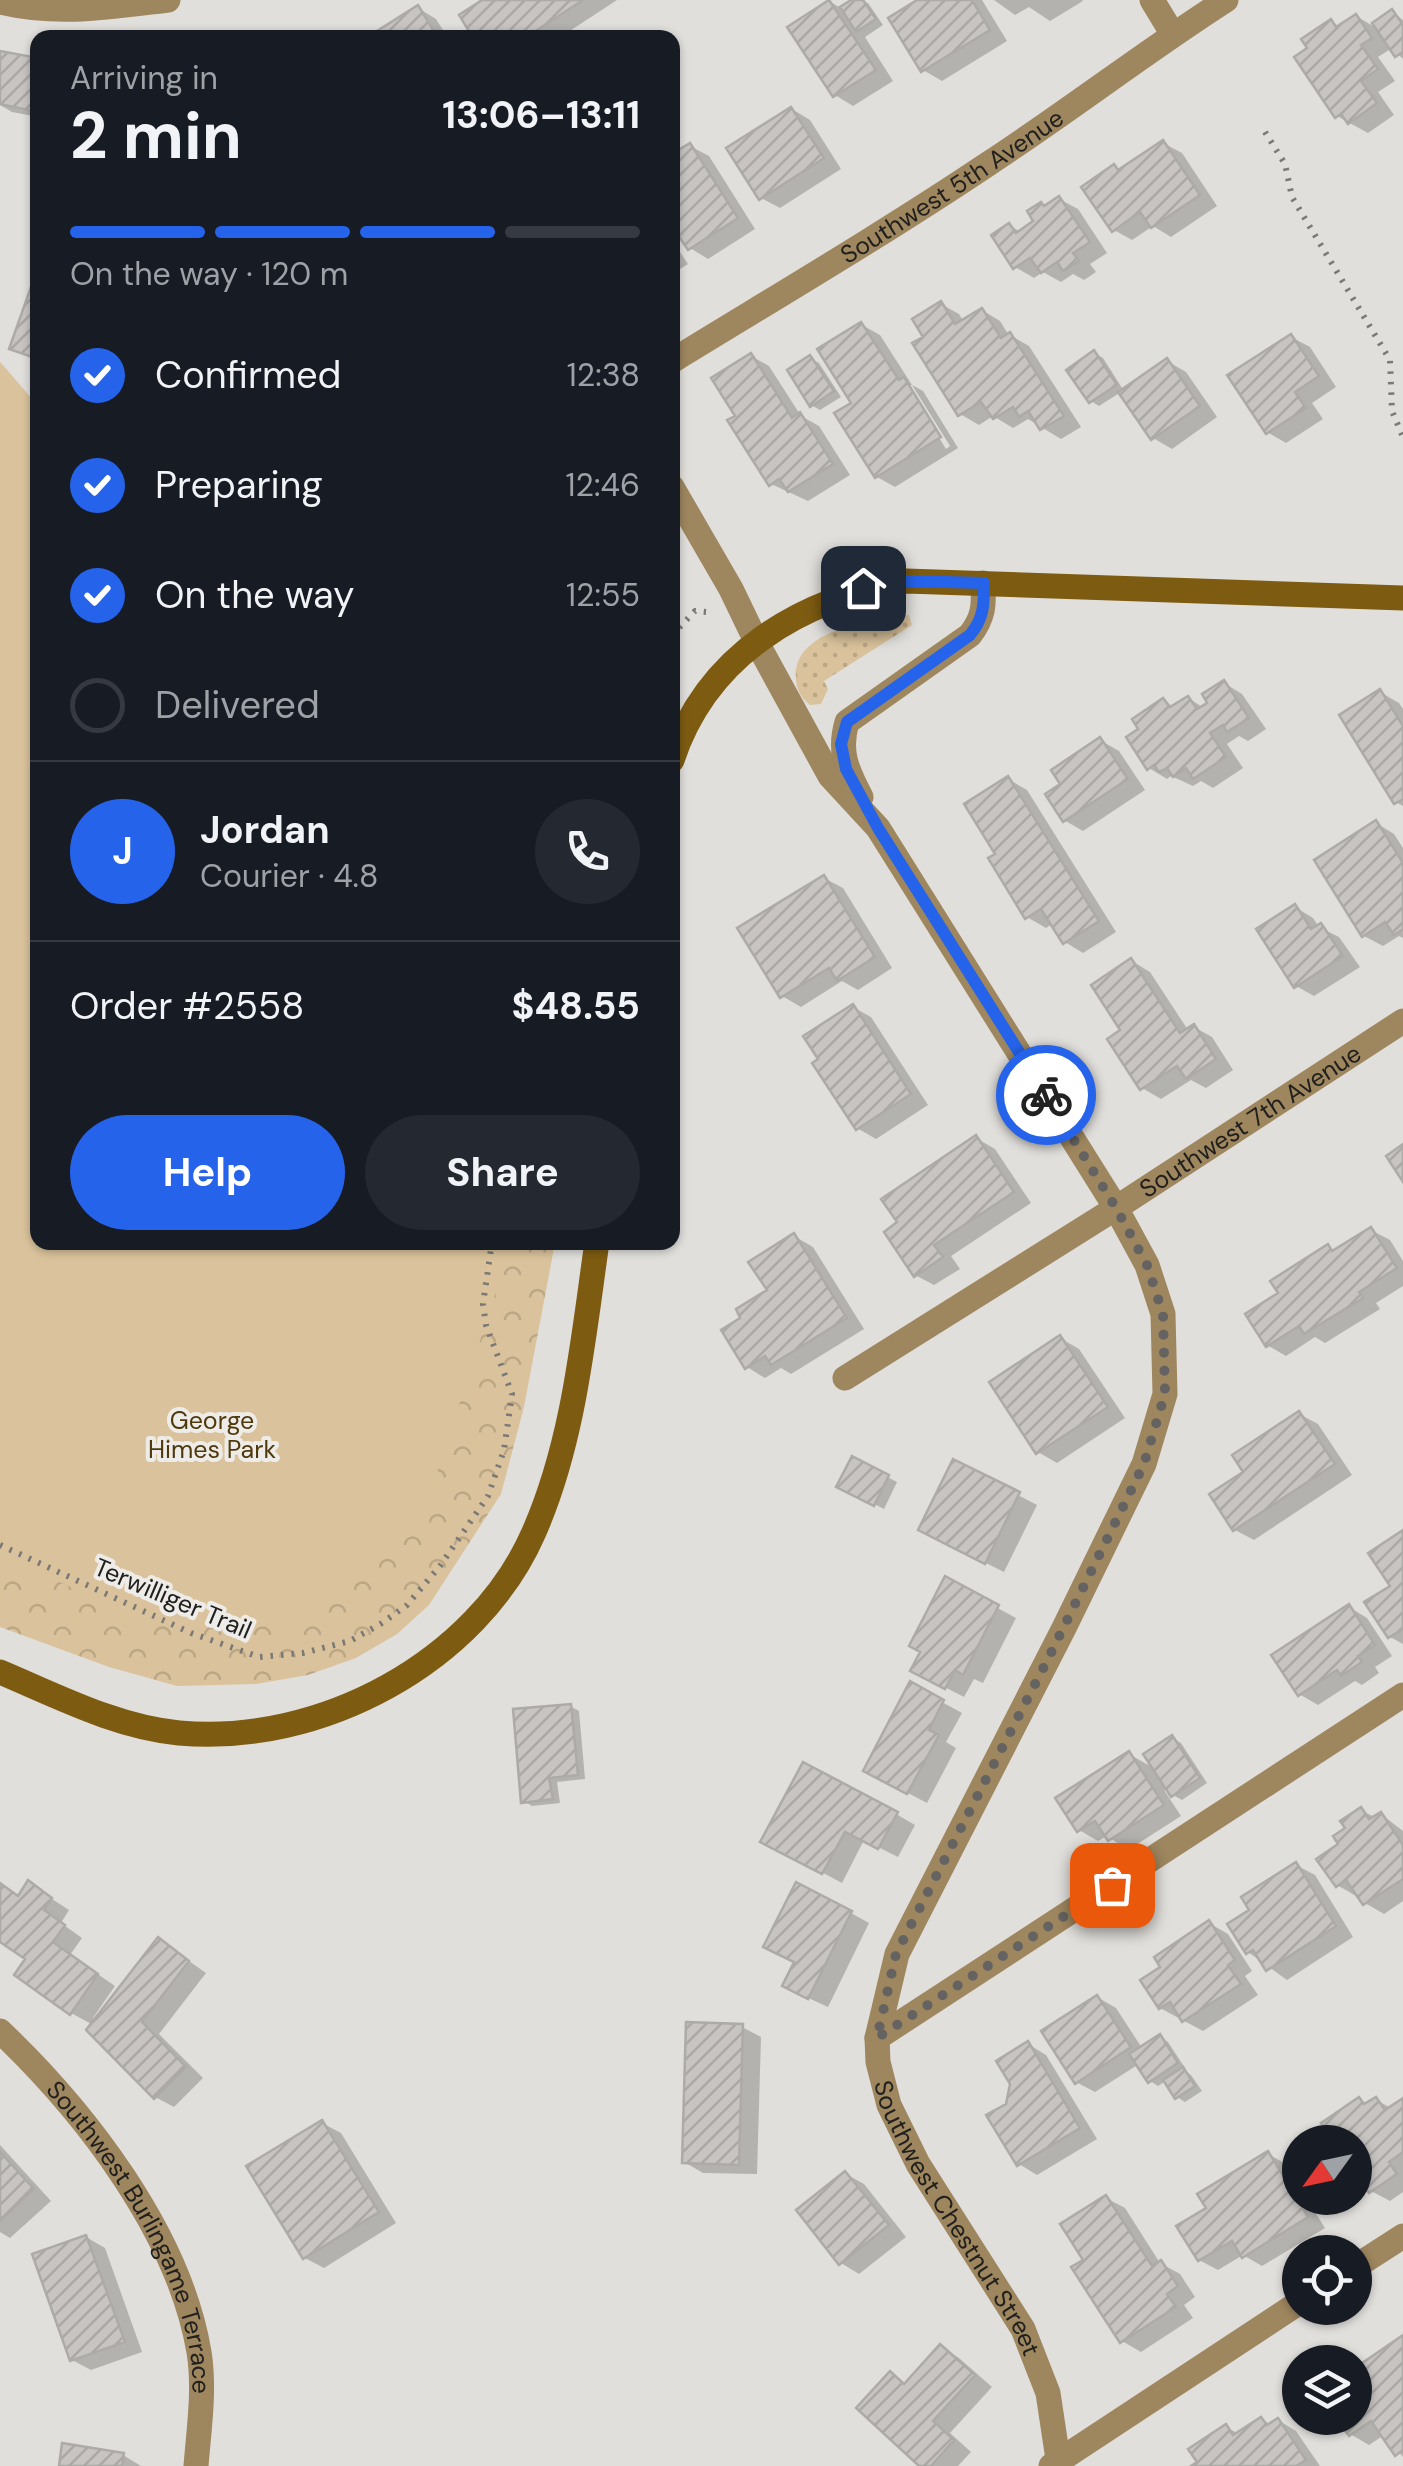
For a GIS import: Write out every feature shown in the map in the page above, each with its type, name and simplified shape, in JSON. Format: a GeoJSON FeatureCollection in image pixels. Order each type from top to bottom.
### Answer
{"type":"FeatureCollection","features":[{"type":"Feature","properties":{"kind":"main road"},"geometry":{"type":"LineString","coordinates":[[680,736],[705,692],[725,667],[756,641],[813,607],[863,588],[906,581],[1403,598]]}},
{"type":"Feature","properties":{"kind":"main road"},"geometry":{"type":"LineString","coordinates":[[0,1672],[94,1712],[141,1726],[179,1733],[234,1734],[288,1726],[329,1714],[386,1688],[418,1668],[464,1629],[495,1593],[535,1531],[561,1452],[576,1384],[596,1250]]}},
{"type":"Feature","properties":{"kind":"street"},"geometry":{"type":"LineString","coordinates":[[0,2],[45,11],[168,0]]}},
{"type":"Feature","properties":{"kind":"street"},"geometry":{"type":"LineString","coordinates":[[1152,0],[1172,33]]}},
{"type":"Feature","properties":{"kind":"street","name":"Southwest 5th Avenue"},"geometry":{"type":"LineString","coordinates":[[680,357],[984,167],[1096,92],[1172,33],[1226,0]]}},
{"type":"Feature","properties":{"kind":"street","name":"Southwest Chestnut Street"},"geometry":{"type":"LineString","coordinates":[[680,501],[830,776],[878,828],[1116,1208],[1147,1265],[1163,1314],[1165,1394],[1144,1464],[896,1954],[877,2038],[888,2105],[911,2150],[1024,2329],[1048,2393],[1056,2464]]}},
{"type":"Feature","properties":{"kind":"street"},"geometry":{"type":"LineString","coordinates":[[878,828],[846,769],[841,744],[847,722],[970,635],[984,610],[984,583]]}},
{"type":"Feature","properties":{"kind":"street","name":"Southwest 7th Avenue"},"geometry":{"type":"LineString","coordinates":[[845,1378],[1403,1022]]}},
{"type":"Feature","properties":{"kind":"street"},"geometry":{"type":"LineString","coordinates":[[877,2038],[1403,1696]]}},
{"type":"Feature","properties":{"kind":"street","name":"Southwest Burlingame Terrace"},"geometry":{"type":"LineString","coordinates":[[0,2030],[36,2066],[117,2168],[176,2276],[198,2349],[202,2386],[196,2466]]}},
{"type":"Feature","properties":{"kind":"street"},"geometry":{"type":"LineString","coordinates":[[1372,2255],[1403,2236]]}},
{"type":"Feature","properties":{"kind":"street"},"geometry":{"type":"LineString","coordinates":[[1056,2464],[1282,2314]]}},
{"type":"Feature","properties":{"kind":"path"},"geometry":{"type":"LineString","coordinates":[[1265,132],[1285,164],[1292,197],[1390,360],[1392,411],[1403,437]]}},
{"type":"Feature","properties":{"kind":"path"},"geometry":{"type":"LineString","coordinates":[[680,627],[696,611]]}},
{"type":"Feature","properties":{"kind":"path","name":"Terwilliger Trail"},"geometry":{"type":"LineString","coordinates":[[0,1545],[191,1633],[259,1657],[303,1653],[350,1641],[382,1623],[406,1605],[440,1566],[488,1496],[504,1450],[512,1394],[486,1325],[483,1304],[491,1250]]}},
{"type":"Feature","properties":{"kind":"green space","name":"George Himes Park"},"geometry":{"type":"Polygon","coordinates":[[[0,362],[30,397],[30,1250],[554,1250],[524,1407],[501,1494],[429,1605],[397,1634],[356,1658],[308,1675],[256,1684],[177,1686],[109,1667],[0,1627],[0,362]]]}},
{"type":"Feature","properties":{"kind":"green space","name":"George Himes Park"},"geometry":{"type":"Polygon","coordinates":[[[0,362],[30,397],[30,1250],[510,1250],[429,1497],[392,1550],[358,1582],[320,1604],[278,1619],[230,1628],[185,1625],[129,1613],[0,1556],[0,362]]]}},
{"type":"Feature","properties":{"kind":"green space"},"geometry":{"type":"Polygon","coordinates":[[[909,615],[912,625],[824,681],[828,689],[821,704],[810,705],[804,699],[796,678],[798,661],[807,648],[838,630],[909,615]]]}},
{"type":"Feature","properties":{"kind":"building"},"geometry":{"type":"Polygon","coordinates":[[[482,0],[583,0],[537,30],[468,30],[459,15],[482,0]]]}},
{"type":"Feature","properties":{"kind":"building"},"geometry":{"type":"Polygon","coordinates":[[[829,0],[876,70],[833,97],[787,27],[829,0]]]}},
{"type":"Feature","properties":{"kind":"building"},"geometry":{"type":"Polygon","coordinates":[[[851,0],[863,0],[876,19],[856,32],[840,7],[851,0]]]}},
{"type":"Feature","properties":{"kind":"building"},"geometry":{"type":"Polygon","coordinates":[[[917,0],[972,0],[990,30],[921,72],[888,18],[917,0]]]}},
{"type":"Feature","properties":{"kind":"building"},"geometry":{"type":"Polygon","coordinates":[[[418,5],[433,30],[379,30],[418,5]]]}},
{"type":"Feature","properties":{"kind":"building"},"geometry":{"type":"Polygon","coordinates":[[[1392,9],[1403,25],[1403,52],[1395,57],[1372,23],[1392,9]]]}},
{"type":"Feature","properties":{"kind":"building"},"geometry":{"type":"Polygon","coordinates":[[[1356,14],[1372,38],[1361,45],[1378,69],[1361,81],[1377,103],[1348,124],[1341,114],[1335,118],[1294,57],[1307,48],[1301,39],[1331,19],[1336,27],[1356,14]]]}},
{"type":"Feature","properties":{"kind":"building"},"geometry":{"type":"Polygon","coordinates":[[[0,51],[30,57],[30,110],[0,104],[0,51]]]}},
{"type":"Feature","properties":{"kind":"building"},"geometry":{"type":"Polygon","coordinates":[[[791,107],[824,158],[759,200],[726,148],[791,107]]]}},
{"type":"Feature","properties":{"kind":"building"},"geometry":{"type":"Polygon","coordinates":[[[1163,140],[1200,195],[1151,228],[1140,212],[1112,232],[1081,187],[1114,164],[1118,170],[1163,140]]]}},
{"type":"Feature","properties":{"kind":"building"},"geometry":{"type":"Polygon","coordinates":[[[690,143],[738,218],[688,250],[680,238],[680,149],[690,143]]]}},
{"type":"Feature","properties":{"kind":"building"},"geometry":{"type":"Polygon","coordinates":[[[1059,196],[1090,242],[1073,253],[1079,261],[1063,271],[1057,262],[1041,273],[1030,258],[1013,269],[991,235],[1009,223],[1016,233],[1033,221],[1027,211],[1059,196]]]}},
{"type":"Feature","properties":{"kind":"building"},"geometry":{"type":"Polygon","coordinates":[[[30,290],[30,356],[9,349],[30,290]]]}},
{"type":"Feature","properties":{"kind":"building"},"geometry":{"type":"Polygon","coordinates":[[[941,301],[955,324],[982,308],[1001,338],[1010,332],[1064,416],[1040,430],[1028,411],[1019,417],[1013,407],[993,419],[981,402],[958,416],[912,343],[923,337],[912,319],[941,301]]]}},
{"type":"Feature","properties":{"kind":"building"},"geometry":{"type":"Polygon","coordinates":[[[861,322],[899,380],[904,377],[941,437],[875,478],[834,413],[851,403],[817,349],[861,322]]]}},
{"type":"Feature","properties":{"kind":"building"},"geometry":{"type":"Polygon","coordinates":[[[1291,334],[1319,376],[1295,392],[1306,408],[1266,434],[1227,375],[1291,334]]]}},
{"type":"Feature","properties":{"kind":"building"},"geometry":{"type":"Polygon","coordinates":[[[1094,350],[1117,385],[1089,403],[1066,370],[1094,350]]]}},
{"type":"Feature","properties":{"kind":"building"},"geometry":{"type":"Polygon","coordinates":[[[751,353],[792,418],[800,412],[833,464],[788,492],[779,479],[769,486],[727,420],[735,416],[711,378],[751,353]]]}},
{"type":"Feature","properties":{"kind":"building"},"geometry":{"type":"Polygon","coordinates":[[[810,355],[834,391],[810,407],[787,370],[810,355]]]}},
{"type":"Feature","properties":{"kind":"building"},"geometry":{"type":"Polygon","coordinates":[[[1167,358],[1200,406],[1151,440],[1118,392],[1167,358]]]}},
{"type":"Feature","properties":{"kind":"building"},"geometry":{"type":"Polygon","coordinates":[[[1224,680],[1249,718],[1227,732],[1223,725],[1210,733],[1226,757],[1193,779],[1186,768],[1173,777],[1167,768],[1159,772],[1154,765],[1147,770],[1126,737],[1138,729],[1132,719],[1163,698],[1170,707],[1188,696],[1197,709],[1207,703],[1202,694],[1224,680]]]}},
{"type":"Feature","properties":{"kind":"building"},"geometry":{"type":"Polygon","coordinates":[[[1380,689],[1403,726],[1403,799],[1394,804],[1339,715],[1380,689]]]}},
{"type":"Feature","properties":{"kind":"building"},"geometry":{"type":"Polygon","coordinates":[[[1100,737],[1128,779],[1063,822],[1045,794],[1060,784],[1051,770],[1100,737]]]}},
{"type":"Feature","properties":{"kind":"building"},"geometry":{"type":"Polygon","coordinates":[[[1008,776],[1099,921],[1063,944],[1041,909],[1025,919],[988,858],[995,854],[964,804],[1008,776]]]}},
{"type":"Feature","properties":{"kind":"building"},"geometry":{"type":"Polygon","coordinates":[[[1376,820],[1403,863],[1403,929],[1394,935],[1385,922],[1362,937],[1314,860],[1376,820]]]}},
{"type":"Feature","properties":{"kind":"building"},"geometry":{"type":"Polygon","coordinates":[[[824,875],[875,957],[837,981],[829,968],[780,998],[737,928],[824,875]]]}},
{"type":"Feature","properties":{"kind":"building"},"geometry":{"type":"Polygon","coordinates":[[[1295,904],[1311,929],[1321,923],[1343,956],[1294,988],[1256,929],[1295,904]]]}},
{"type":"Feature","properties":{"kind":"building"},"geometry":{"type":"Polygon","coordinates":[[[1131,958],[1180,1033],[1194,1024],[1216,1059],[1186,1079],[1177,1066],[1140,1090],[1107,1039],[1120,1030],[1091,985],[1131,958]]]}},
{"type":"Feature","properties":{"kind":"building"},"geometry":{"type":"Polygon","coordinates":[[[853,1004],[911,1094],[856,1130],[812,1063],[818,1059],[803,1036],[853,1004]]]}},
{"type":"Feature","properties":{"kind":"building"},"geometry":{"type":"Polygon","coordinates":[[[976,1135],[1014,1192],[934,1245],[943,1257],[914,1277],[884,1232],[897,1222],[881,1199],[976,1135]]]}},
{"type":"Feature","properties":{"kind":"building"},"geometry":{"type":"Polygon","coordinates":[[[1403,1144],[1403,1182],[1386,1156],[1403,1144]]]}},
{"type":"Feature","properties":{"kind":"building"},"geometry":{"type":"Polygon","coordinates":[[[1371,1227],[1397,1268],[1359,1292],[1363,1298],[1304,1334],[1299,1326],[1266,1347],[1245,1314],[1278,1293],[1270,1281],[1328,1244],[1332,1251],[1371,1227]]]}},
{"type":"Feature","properties":{"kind":"building"},"geometry":{"type":"Polygon","coordinates":[[[794,1233],[847,1318],[771,1365],[765,1356],[745,1369],[721,1330],[740,1318],[736,1309],[767,1290],[748,1262],[794,1233]]]}},
{"type":"Feature","properties":{"kind":"building"},"geometry":{"type":"Polygon","coordinates":[[[1060,1335],[1108,1407],[1036,1454],[989,1382],[1060,1335]]]}},
{"type":"Feature","properties":{"kind":"building"},"geometry":{"type":"Polygon","coordinates":[[[1299,1411],[1335,1464],[1233,1531],[1209,1494],[1243,1472],[1232,1455],[1299,1411]]]}},
{"type":"Feature","properties":{"kind":"building"},"geometry":{"type":"Polygon","coordinates":[[[852,1456],[889,1475],[874,1506],[836,1487],[852,1456]]]}},
{"type":"Feature","properties":{"kind":"building"},"geometry":{"type":"Polygon","coordinates":[[[953,1459],[1020,1492],[985,1564],[918,1530],[953,1459]]]}},
{"type":"Feature","properties":{"kind":"building"},"geometry":{"type":"Polygon","coordinates":[[[1403,1530],[1403,1629],[1388,1638],[1364,1602],[1390,1586],[1368,1553],[1403,1530]]]}},
{"type":"Feature","properties":{"kind":"building"},"geometry":{"type":"Polygon","coordinates":[[[945,1576],[999,1605],[963,1675],[955,1670],[945,1689],[910,1671],[920,1652],[909,1646],[945,1576]]]}},
{"type":"Feature","properties":{"kind":"building"},"geometry":{"type":"Polygon","coordinates":[[[1349,1604],[1375,1645],[1358,1656],[1362,1662],[1341,1676],[1337,1670],[1298,1696],[1271,1655],[1349,1604]]]}},
{"type":"Feature","properties":{"kind":"building"},"geometry":{"type":"Polygon","coordinates":[[[910,1681],[944,1700],[929,1730],[939,1735],[907,1794],[863,1771],[910,1681]]]}},
{"type":"Feature","properties":{"kind":"building"},"geometry":{"type":"Polygon","coordinates":[[[571,1704],[578,1775],[549,1778],[553,1799],[521,1803],[513,1709],[571,1704]]]}},
{"type":"Feature","properties":{"kind":"building"},"geometry":{"type":"Polygon","coordinates":[[[1172,1735],[1200,1778],[1171,1797],[1143,1754],[1172,1735]]]}},
{"type":"Feature","properties":{"kind":"building"},"geometry":{"type":"Polygon","coordinates":[[[1129,1751],[1164,1805],[1108,1841],[1095,1821],[1077,1832],[1055,1798],[1129,1751]]]}},
{"type":"Feature","properties":{"kind":"building"},"geometry":{"type":"Polygon","coordinates":[[[803,1762],[898,1812],[878,1849],[845,1832],[822,1874],[760,1842],[803,1762]]]}},
{"type":"Feature","properties":{"kind":"building"},"geometry":{"type":"Polygon","coordinates":[[[1361,1807],[1369,1819],[1381,1812],[1403,1845],[1403,1879],[1363,1905],[1346,1880],[1336,1887],[1316,1859],[1338,1844],[1333,1836],[1345,1828],[1340,1821],[1361,1807]]]}},
{"type":"Feature","properties":{"kind":"building"},"geometry":{"type":"Polygon","coordinates":[[[1296,1862],[1336,1926],[1266,1971],[1253,1950],[1246,1954],[1227,1924],[1249,1910],[1241,1897],[1296,1862]]]}},
{"type":"Feature","properties":{"kind":"building"},"geometry":{"type":"Polygon","coordinates":[[[28,1880],[52,1898],[44,1910],[65,1925],[53,1942],[98,1974],[70,2015],[14,1975],[25,1959],[0,1942],[0,1883],[18,1896],[28,1880]]]}},
{"type":"Feature","properties":{"kind":"building"},"geometry":{"type":"Polygon","coordinates":[[[796,1882],[852,1911],[808,1999],[782,1986],[794,1962],[763,1947],[796,1882]]]}},
{"type":"Feature","properties":{"kind":"building"},"geometry":{"type":"Polygon","coordinates":[[[1209,1920],[1235,1960],[1228,1965],[1241,1984],[1182,2022],[1170,2002],[1159,2009],[1140,1980],[1160,1967],[1154,1957],[1209,1920]]]}},
{"type":"Feature","properties":{"kind":"building"},"geometry":{"type":"Polygon","coordinates":[[[158,1937],[189,1961],[142,2022],[186,2067],[154,2099],[86,2030],[158,1937]]]}},
{"type":"Feature","properties":{"kind":"building"},"geometry":{"type":"Polygon","coordinates":[[[1097,1995],[1131,2047],[1075,2084],[1041,2031],[1097,1995]]]}},
{"type":"Feature","properties":{"kind":"building"},"geometry":{"type":"Polygon","coordinates":[[[686,2022],[743,2024],[739,2165],[682,2163],[686,2022]]]}},
{"type":"Feature","properties":{"kind":"building"},"geometry":{"type":"Polygon","coordinates":[[[1160,2034],[1178,2063],[1148,2083],[1129,2054],[1160,2034]]]}},
{"type":"Feature","properties":{"kind":"building"},"geometry":{"type":"Polygon","coordinates":[[[1028,2041],[1080,2128],[1017,2166],[986,2115],[1006,2104],[1010,2084],[996,2061],[1028,2041]]]}},
{"type":"Feature","properties":{"kind":"building"},"geometry":{"type":"Polygon","coordinates":[[[1183,2067],[1195,2086],[1175,2099],[1163,2080],[1183,2067]]]}},
{"type":"Feature","properties":{"kind":"building"},"geometry":{"type":"Polygon","coordinates":[[[1359,2097],[1364,2104],[1376,2097],[1385,2110],[1403,2098],[1403,2152],[1389,2162],[1397,2174],[1372,2191],[1372,2125],[1321,2123],[1359,2097]]]}},
{"type":"Feature","properties":{"kind":"building"},"geometry":{"type":"Polygon","coordinates":[[[322,2120],[379,2212],[303,2259],[246,2166],[322,2120]]]}},
{"type":"Feature","properties":{"kind":"building"},"geometry":{"type":"Polygon","coordinates":[[[1268,2151],[1282,2174],[1282,2215],[1308,2217],[1242,2258],[1232,2241],[1198,2261],[1176,2226],[1206,2208],[1197,2194],[1268,2151]]]}},
{"type":"Feature","properties":{"kind":"building"},"geometry":{"type":"Polygon","coordinates":[[[0,2152],[34,2189],[0,2221],[0,2152]]]}},
{"type":"Feature","properties":{"kind":"building"},"geometry":{"type":"Polygon","coordinates":[[[845,2171],[889,2225],[839,2265],[796,2210],[845,2171]]]}},
{"type":"Feature","properties":{"kind":"building"},"geometry":{"type":"Polygon","coordinates":[[[1106,2195],[1152,2266],[1161,2260],[1178,2286],[1167,2294],[1176,2307],[1120,2343],[1071,2267],[1083,2260],[1060,2224],[1106,2195]]]}},
{"type":"Feature","properties":{"kind":"building"},"geometry":{"type":"Polygon","coordinates":[[[86,2235],[125,2342],[70,2361],[32,2254],[86,2235]]]}},
{"type":"Feature","properties":{"kind":"building"},"geometry":{"type":"Polygon","coordinates":[[[1403,2335],[1403,2450],[1395,2456],[1372,2422],[1372,2356],[1403,2335]]]}},
{"type":"Feature","properties":{"kind":"building"},"geometry":{"type":"Polygon","coordinates":[[[940,2344],[975,2375],[933,2421],[954,2440],[931,2466],[919,2466],[856,2408],[890,2371],[904,2384],[940,2344]]]}},
{"type":"Feature","properties":{"kind":"building"},"geometry":{"type":"Polygon","coordinates":[[[1261,2417],[1267,2425],[1278,2418],[1282,2435],[1289,2435],[1306,2460],[1296,2466],[1191,2466],[1197,2462],[1188,2449],[1226,2424],[1233,2435],[1261,2417]]]}},
{"type":"Feature","properties":{"kind":"building"},"geometry":{"type":"Polygon","coordinates":[[[62,2443],[124,2453],[122,2466],[59,2466],[62,2443]]]}},
{"type":"Feature","properties":{"kind":"way so far"},"geometry":{"type":"LineString","coordinates":[[1046,1095],[1147,1265],[1163,1314],[1165,1394],[1144,1464],[896,1954],[877,2038],[1112,1885]]}},
{"type":"Feature","properties":{"kind":"route"},"geometry":{"type":"LineString","coordinates":[[863,588],[906,581],[984,583],[984,610],[970,635],[847,722],[841,744],[846,769],[878,828],[1046,1095]]}}]}
